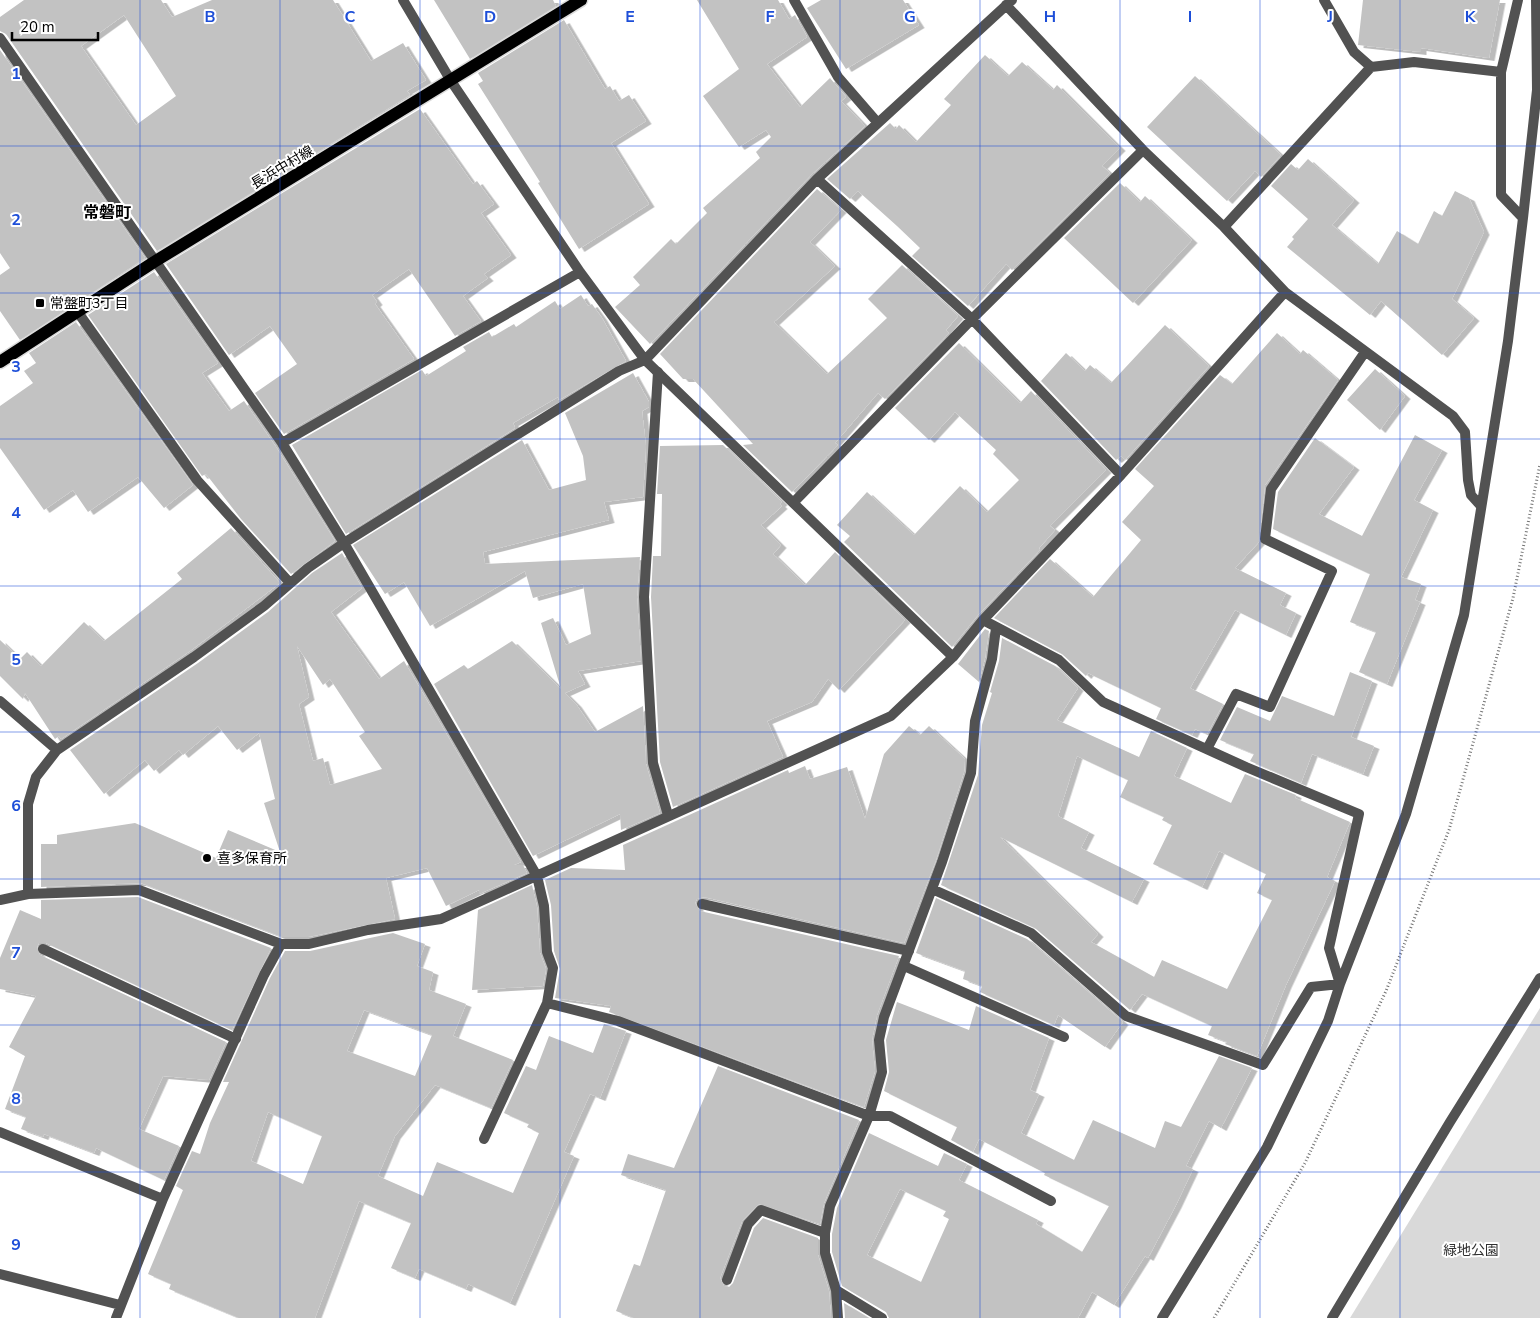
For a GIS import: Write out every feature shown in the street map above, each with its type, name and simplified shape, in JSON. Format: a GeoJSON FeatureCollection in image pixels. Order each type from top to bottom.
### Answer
{"type":"FeatureCollection","features":[{"type":"Feature","properties":{"kind":"main road","name":"長浜中村線"},"geometry":{"type":"LineString","coordinates":[[0,362],[154,262],[581,0]]}},
{"type":"Feature","properties":{"kind":"street"},"geometry":{"type":"LineString","coordinates":[[403,0],[451,81],[580,272],[645,360],[954,657]]}},
{"type":"Feature","properties":{"kind":"street"},"geometry":{"type":"LineString","coordinates":[[794,0],[838,77],[877,122]]}},
{"type":"Feature","properties":{"kind":"street"},"geometry":{"type":"LineString","coordinates":[[1324,0],[1354,52],[1370,67]]}},
{"type":"Feature","properties":{"kind":"street"},"geometry":{"type":"LineString","coordinates":[[1518,0],[1501,72],[1501,195],[1523,218]]}},
{"type":"Feature","properties":{"kind":"street"},"geometry":{"type":"LineString","coordinates":[[1162,1318],[1267,1147],[1328,1021],[1340,984],[1406,814],[1464,615],[1480,505],[1508,341],[1538,90],[1536,0]]}},
{"type":"Feature","properties":{"kind":"street"},"geometry":{"type":"LineString","coordinates":[[28,894],[28,804],[36,777],[57,750],[194,657],[264,606],[290,583],[344,543],[619,371],[645,360],[817,179],[1009,2],[1143,150],[1224,227],[1285,292],[1453,416],[1465,432],[1471,495],[1480,505]]}},
{"type":"Feature","properties":{"kind":"street"},"geometry":{"type":"LineString","coordinates":[[0,38],[154,262],[282,443],[344,543],[537,876],[544,906],[547,952],[553,968],[547,1003],[484,1139]]}},
{"type":"Feature","properties":{"kind":"street"},"geometry":{"type":"LineString","coordinates":[[1224,227],[1370,67],[1414,62],[1501,72]]}},
{"type":"Feature","properties":{"kind":"street"},"geometry":{"type":"LineString","coordinates":[[794,502],[972,318],[1143,150]]}},
{"type":"Feature","properties":{"kind":"street"},"geometry":{"type":"LineString","coordinates":[[817,179],[972,318],[1121,474]]}},
{"type":"Feature","properties":{"kind":"street"},"geometry":{"type":"LineString","coordinates":[[282,443],[580,272]]}},
{"type":"Feature","properties":{"kind":"street"},"geometry":{"type":"LineString","coordinates":[[0,900],[28,894],[139,890],[281,944],[309,944],[368,930],[441,919],[891,716],[954,657],[983,620],[1121,474],[1285,292]]}},
{"type":"Feature","properties":{"kind":"street"},"geometry":{"type":"LineString","coordinates":[[78,312],[197,480],[290,583]]}},
{"type":"Feature","properties":{"kind":"street"},"geometry":{"type":"LineString","coordinates":[[1207,749],[1236,694],[1270,707],[1332,571],[1265,539],[1271,489],[1365,352]]}},
{"type":"Feature","properties":{"kind":"street"},"geometry":{"type":"LineString","coordinates":[[658,372],[644,597],[653,763],[668,815]]}},
{"type":"Feature","properties":{"kind":"street"},"geometry":{"type":"LineString","coordinates":[[983,620],[1058,660],[1103,702],[1246,768],[1359,814],[1328,948],[1340,984]]}},
{"type":"Feature","properties":{"kind":"street"},"geometry":{"type":"LineString","coordinates":[[838,1318],[836,1290],[826,1253],[825,1232],[830,1206],[869,1116],[882,1072],[879,1040],[884,1018],[942,862],[971,773],[975,721],[992,659],[996,628]]}},
{"type":"Feature","properties":{"kind":"street"},"geometry":{"type":"LineString","coordinates":[[0,701],[57,750]]}},
{"type":"Feature","properties":{"kind":"street"},"geometry":{"type":"LineString","coordinates":[[932,889],[1031,933],[1126,1016],[1263,1065],[1311,987],[1340,984]]}},
{"type":"Feature","properties":{"kind":"street"},"geometry":{"type":"LineString","coordinates":[[702,904],[909,951]]}},
{"type":"Feature","properties":{"kind":"street"},"geometry":{"type":"LineString","coordinates":[[116,1318],[163,1199],[264,975],[281,944]]}},
{"type":"Feature","properties":{"kind":"street"},"geometry":{"type":"LineString","coordinates":[[43,949],[236,1039]]}},
{"type":"Feature","properties":{"kind":"street"},"geometry":{"type":"LineString","coordinates":[[904,966],[1064,1037]]}},
{"type":"Feature","properties":{"kind":"street"},"geometry":{"type":"LineString","coordinates":[[1332,1318],[1450,1122],[1540,978]]}},
{"type":"Feature","properties":{"kind":"street"},"geometry":{"type":"LineString","coordinates":[[547,1003],[618,1021],[869,1116],[890,1116],[1051,1200]]}},
{"type":"Feature","properties":{"kind":"street"},"geometry":{"type":"LineString","coordinates":[[0,1132],[163,1199]]}},
{"type":"Feature","properties":{"kind":"street"},"geometry":{"type":"LineString","coordinates":[[727,1280],[748,1224],[761,1210],[825,1232]]}},
{"type":"Feature","properties":{"kind":"street"},"geometry":{"type":"LineString","coordinates":[[0,1274],[120,1305]]}},
{"type":"Feature","properties":{"kind":"street"},"geometry":{"type":"LineString","coordinates":[[836,1290],[882,1318]]}},
{"type":"Feature","properties":{"kind":"path"},"geometry":{"type":"LineString","coordinates":[[1214,1318],[1309,1155],[1386,991],[1449,830],[1513,598],[1540,464]]}},
{"type":"Feature","properties":{"kind":"green space","name":"緑地公園"},"geometry":{"type":"Polygon","coordinates":[[[1540,1008],[1540,1318],[1350,1318],[1540,1008]]]}},
{"type":"Feature","properties":{"kind":"building"},"geometry":{"type":"Polygon","coordinates":[[[24,0],[161,0],[172,17],[212,0],[333,0],[371,61],[403,43],[426,80],[407,91],[410,95],[157,251],[6,34],[0,31],[0,17],[24,0]],[[124,15],[81,46],[136,125],[176,96],[124,15]]]}},
{"type":"Feature","properties":{"kind":"building"},"geometry":{"type":"Polygon","coordinates":[[[434,0],[553,0],[556,6],[470,59],[434,0]]]}},
{"type":"Feature","properties":{"kind":"building"},"geometry":{"type":"Polygon","coordinates":[[[697,0],[778,0],[789,19],[795,15],[807,37],[767,64],[800,107],[830,78],[846,97],[841,101],[865,126],[812,174],[650,344],[615,307],[640,285],[633,277],[671,239],[676,244],[707,213],[703,208],[760,158],[756,152],[771,137],[766,130],[739,147],[703,96],[739,69],[697,0]]]}},
{"type":"Feature","properties":{"kind":"building"},"geometry":{"type":"Polygon","coordinates":[[[821,0],[903,0],[919,25],[846,69],[807,8],[821,0]]]}},
{"type":"Feature","properties":{"kind":"building"},"geometry":{"type":"Polygon","coordinates":[[[1363,0],[1500,0],[1489,58],[1421,48],[1421,52],[1358,45],[1363,0]]]}},
{"type":"Feature","properties":{"kind":"building"},"geometry":{"type":"Polygon","coordinates":[[[564,20],[605,89],[610,86],[619,101],[629,95],[646,121],[611,143],[649,204],[579,249],[538,183],[540,182],[478,84],[483,81],[478,73],[564,20]]]}},
{"type":"Feature","properties":{"kind":"building"},"geometry":{"type":"Polygon","coordinates":[[[0,50],[145,258],[20,340],[0,311],[0,275],[10,268],[0,253],[0,50]]]}},
{"type":"Feature","properties":{"kind":"building"},"geometry":{"type":"Polygon","coordinates":[[[985,55],[1008,76],[1022,62],[1053,90],[1057,85],[1120,148],[1102,166],[1110,173],[1012,270],[1006,264],[968,306],[912,256],[920,248],[897,226],[858,191],[850,199],[827,179],[890,123],[896,129],[899,125],[916,142],[951,105],[944,99],[985,55]]]}},
{"type":"Feature","properties":{"kind":"building"},"geometry":{"type":"Polygon","coordinates":[[[1195,76],[1281,155],[1261,177],[1255,171],[1227,201],[1147,127],[1195,76]]]}},
{"type":"Feature","properties":{"kind":"building"},"geometry":{"type":"Polygon","coordinates":[[[420,109],[473,184],[477,181],[494,204],[481,213],[511,255],[484,274],[488,278],[463,296],[481,321],[455,336],[409,269],[372,295],[377,302],[375,304],[414,359],[284,434],[255,393],[297,364],[270,326],[229,355],[166,264],[420,109]]]}},
{"type":"Feature","properties":{"kind":"building"},"geometry":{"type":"Polygon","coordinates":[[[1308,159],[1354,200],[1332,225],[1378,264],[1397,231],[1418,244],[1434,211],[1442,216],[1455,191],[1469,198],[1484,232],[1452,299],[1474,318],[1442,355],[1381,301],[1370,315],[1287,247],[1294,239],[1292,237],[1308,219],[1271,186],[1291,164],[1298,170],[1308,159]]]}},
{"type":"Feature","properties":{"kind":"building"},"geometry":{"type":"Polygon","coordinates":[[[1120,183],[1140,202],[1145,196],[1192,240],[1133,303],[1064,238],[1120,183]]]}},
{"type":"Feature","properties":{"kind":"building"},"geometry":{"type":"Polygon","coordinates":[[[817,189],[841,210],[810,242],[835,266],[774,322],[827,374],[887,318],[868,299],[902,265],[958,316],[946,330],[949,333],[885,399],[878,393],[835,443],[838,445],[792,492],[743,445],[753,444],[693,379],[683,379],[660,354],[817,189]]]}},
{"type":"Feature","properties":{"kind":"building"},"geometry":{"type":"Polygon","coordinates":[[[154,272],[218,363],[202,373],[229,411],[244,401],[276,447],[335,541],[291,574],[241,519],[206,474],[202,476],[88,315],[154,272]]]}},
{"type":"Feature","properties":{"kind":"building"},"geometry":{"type":"Polygon","coordinates":[[[581,295],[588,306],[592,304],[602,318],[626,361],[559,400],[558,397],[513,423],[515,428],[346,534],[292,445],[422,370],[426,376],[466,351],[463,347],[489,332],[492,337],[514,324],[516,327],[555,301],[560,309],[581,295]]]}},
{"type":"Feature","properties":{"kind":"building"},"geometry":{"type":"Polygon","coordinates":[[[76,322],[193,485],[164,508],[138,477],[88,512],[73,490],[44,510],[0,448],[0,406],[33,383],[24,371],[36,363],[29,353],[76,322]]]}},
{"type":"Feature","properties":{"kind":"building"},"geometry":{"type":"Polygon","coordinates":[[[1165,325],[1209,366],[1125,460],[1121,456],[1116,460],[1041,381],[1066,353],[1085,371],[1090,365],[1111,383],[1165,325]]]}},
{"type":"Feature","properties":{"kind":"building"},"geometry":{"type":"Polygon","coordinates":[[[1277,333],[1300,354],[1303,350],[1338,380],[1265,485],[1259,542],[1235,568],[1286,593],[1280,605],[1296,613],[1286,635],[1235,610],[1190,688],[1223,704],[1207,734],[1195,729],[1192,735],[1156,719],[1161,708],[1088,673],[1086,676],[1062,654],[994,618],[1050,559],[1093,597],[1141,540],[1122,522],[1154,486],[1135,469],[1220,375],[1232,384],[1277,333]]]}},
{"type":"Feature","properties":{"kind":"building"},"geometry":{"type":"Polygon","coordinates":[[[959,343],[1020,403],[1031,391],[1106,470],[1050,526],[1055,530],[1039,548],[1040,550],[978,615],[952,647],[844,542],[850,536],[837,525],[867,492],[914,535],[960,486],[987,512],[1019,480],[993,454],[996,450],[955,412],[929,440],[895,408],[959,343]]]}},
{"type":"Feature","properties":{"kind":"building"},"geometry":{"type":"Polygon","coordinates":[[[1375,369],[1405,396],[1380,430],[1347,400],[1375,369]]]}},
{"type":"Feature","properties":{"kind":"building"},"geometry":{"type":"Polygon","coordinates":[[[633,373],[649,402],[649,407],[642,411],[646,446],[643,497],[604,502],[609,520],[483,552],[485,564],[640,557],[637,597],[641,661],[578,671],[585,684],[565,693],[576,704],[595,732],[643,706],[646,764],[660,813],[621,830],[620,814],[533,856],[434,684],[464,665],[468,669],[512,641],[561,689],[541,623],[553,618],[566,645],[591,634],[583,584],[533,598],[525,571],[430,626],[404,582],[385,594],[353,545],[522,440],[549,490],[586,480],[583,456],[565,413],[633,373]]]}},
{"type":"Feature","properties":{"kind":"building"},"geometry":{"type":"Polygon","coordinates":[[[1415,435],[1442,450],[1414,500],[1433,510],[1401,577],[1421,584],[1415,600],[1420,602],[1387,684],[1359,672],[1376,632],[1350,622],[1370,574],[1273,529],[1278,492],[1315,438],[1354,467],[1319,514],[1362,536],[1415,435]]]}},
{"type":"Feature","properties":{"kind":"building"},"geometry":{"type":"Polygon","coordinates":[[[723,445],[782,502],[780,504],[782,506],[761,525],[781,545],[773,554],[805,585],[835,552],[905,620],[839,690],[828,679],[812,702],[767,721],[783,757],[673,807],[660,762],[651,597],[653,556],[661,556],[662,494],[657,494],[660,446],[723,445]]]}},
{"type":"Feature","properties":{"kind":"building"},"geometry":{"type":"Polygon","coordinates":[[[231,528],[280,583],[190,651],[61,739],[59,736],[55,739],[25,693],[23,699],[0,676],[0,640],[20,659],[27,652],[41,666],[84,622],[104,641],[182,579],[177,573],[231,528]]]}},
{"type":"Feature","properties":{"kind":"building"},"geometry":{"type":"Polygon","coordinates":[[[342,553],[362,588],[331,612],[379,679],[404,661],[521,862],[514,865],[523,865],[527,873],[479,894],[479,890],[446,906],[427,868],[386,878],[395,919],[308,937],[282,937],[141,883],[41,887],[41,844],[57,844],[57,835],[135,823],[216,858],[228,830],[280,852],[264,803],[275,799],[259,733],[237,750],[218,726],[183,755],[179,750],[154,771],[145,760],[104,794],[70,750],[198,663],[268,612],[312,573],[342,553]],[[297,646],[309,697],[299,704],[313,761],[323,758],[330,785],[382,769],[359,736],[365,732],[330,679],[323,685],[297,646]]]}},
{"type":"Feature","properties":{"kind":"building"},"geometry":{"type":"Polygon","coordinates":[[[985,629],[989,631],[979,682],[958,664],[985,629]]]}},
{"type":"Feature","properties":{"kind":"building"},"geometry":{"type":"Polygon","coordinates":[[[1002,638],[1055,666],[1078,688],[1057,720],[1139,757],[1151,731],[1187,748],[1174,776],[1231,803],[1245,774],[1296,795],[1295,798],[1350,822],[1327,877],[1335,881],[1286,985],[1257,1056],[1225,1044],[1227,1042],[1208,1035],[1212,1026],[1142,994],[1130,1010],[1035,928],[941,885],[978,775],[982,725],[999,661],[1002,638]],[[1077,756],[1058,816],[1089,832],[1081,848],[1144,879],[1132,902],[1000,837],[1098,934],[1091,942],[1154,977],[1162,960],[1227,989],[1272,900],[1257,893],[1266,874],[1219,851],[1202,887],[1153,864],[1172,825],[1162,820],[1164,817],[1120,797],[1128,780],[1077,756]]]}},
{"type":"Feature","properties":{"kind":"building"},"geometry":{"type":"Polygon","coordinates":[[[1350,672],[1372,681],[1351,737],[1374,746],[1363,774],[1312,754],[1301,783],[1250,761],[1254,754],[1220,740],[1237,707],[1270,721],[1282,696],[1334,716],[1350,672]]]}},
{"type":"Feature","properties":{"kind":"building"},"geometry":{"type":"Polygon","coordinates":[[[909,726],[920,735],[929,726],[965,759],[964,772],[936,860],[904,943],[704,897],[697,899],[695,903],[700,911],[899,956],[877,1015],[872,1040],[875,1071],[864,1107],[609,1012],[611,1006],[555,998],[560,969],[554,951],[551,905],[545,880],[571,868],[625,870],[623,845],[788,770],[789,773],[805,766],[810,779],[847,767],[865,819],[884,754],[909,726]]]}},
{"type":"Feature","properties":{"kind":"building"},"geometry":{"type":"Polygon","coordinates":[[[532,885],[537,907],[540,953],[546,969],[543,986],[472,990],[478,910],[532,885]]]}},
{"type":"Feature","properties":{"kind":"building"},"geometry":{"type":"Polygon","coordinates":[[[138,897],[271,948],[232,1030],[46,943],[39,943],[37,947],[40,955],[226,1042],[209,1080],[163,1076],[139,1129],[179,1146],[164,1180],[96,1148],[94,1153],[44,1134],[43,1137],[21,1129],[26,1117],[5,1109],[25,1056],[9,1047],[36,996],[0,989],[0,958],[20,910],[41,919],[41,900],[138,897]]]}},
{"type":"Feature","properties":{"kind":"building"},"geometry":{"type":"Polygon","coordinates":[[[936,898],[1027,939],[1123,1022],[1105,1047],[1058,1015],[1054,1025],[980,992],[982,986],[963,979],[965,971],[916,953],[936,898]]]}},
{"type":"Feature","properties":{"kind":"building"},"geometry":{"type":"Polygon","coordinates":[[[393,933],[425,944],[417,966],[433,972],[429,990],[466,1004],[453,1036],[513,1060],[491,1108],[435,1085],[395,1136],[378,1176],[423,1196],[437,1162],[513,1193],[539,1133],[527,1127],[529,1124],[504,1113],[526,1066],[536,1070],[549,1036],[593,1053],[604,1024],[626,1031],[600,1098],[590,1094],[564,1152],[574,1156],[510,1303],[468,1284],[466,1289],[419,1269],[415,1278],[391,1268],[411,1223],[359,1201],[315,1318],[239,1318],[169,1289],[171,1284],[148,1274],[183,1190],[176,1186],[192,1151],[200,1154],[210,1123],[229,1082],[223,1082],[270,978],[285,951],[310,951],[393,933]],[[364,1010],[347,1051],[415,1076],[432,1035],[364,1010]],[[268,1112],[251,1161],[303,1184],[322,1136],[268,1112]]]}},
{"type":"Feature","properties":{"kind":"building"},"geometry":{"type":"Polygon","coordinates":[[[897,1002],[969,1030],[976,1006],[1049,1038],[1030,1090],[1039,1094],[1021,1133],[1074,1160],[1093,1120],[1155,1148],[1165,1121],[1181,1127],[1219,1056],[1252,1068],[1221,1128],[1209,1121],[1186,1166],[1193,1169],[1176,1205],[1148,1258],[1145,1256],[1114,1305],[1092,1292],[1078,1318],[889,1318],[886,1312],[842,1286],[832,1252],[832,1234],[837,1208],[869,1133],[938,1166],[944,1153],[967,1164],[959,1180],[1038,1220],[1036,1224],[1082,1252],[1109,1206],[1044,1175],[1045,1173],[979,1139],[973,1152],[951,1140],[957,1127],[884,1091],[889,1072],[886,1040],[897,1002]],[[900,1189],[867,1255],[921,1282],[949,1219],[943,1216],[946,1211],[900,1189]]]}},
{"type":"Feature","properties":{"kind":"building"},"geometry":{"type":"Polygon","coordinates":[[[718,1066],[859,1120],[824,1203],[820,1224],[759,1204],[742,1221],[720,1278],[724,1286],[729,1287],[733,1283],[754,1228],[763,1218],[818,1238],[818,1255],[829,1291],[831,1318],[634,1318],[616,1311],[634,1264],[640,1266],[666,1190],[621,1175],[628,1154],[674,1168],[718,1066]]]}},
{"type":"Feature","properties":{"kind":"building"},"geometry":{"type":"Polygon","coordinates":[[[844,1303],[869,1318],[845,1318],[844,1303]]]}},
{"type":"Feature","properties":{"kind":"place","name":"常盤町3丁目"},"geometry":{"type":"Point","coordinates":[40,303]}},
{"type":"Feature","properties":{"kind":"place","name":"喜多保育所"},"geometry":{"type":"Point","coordinates":[207,858]}},
{"type":"Feature","properties":{"kind":"district","name":"常磐町"},"geometry":{"type":"Point","coordinates":[107,212]}}]}
